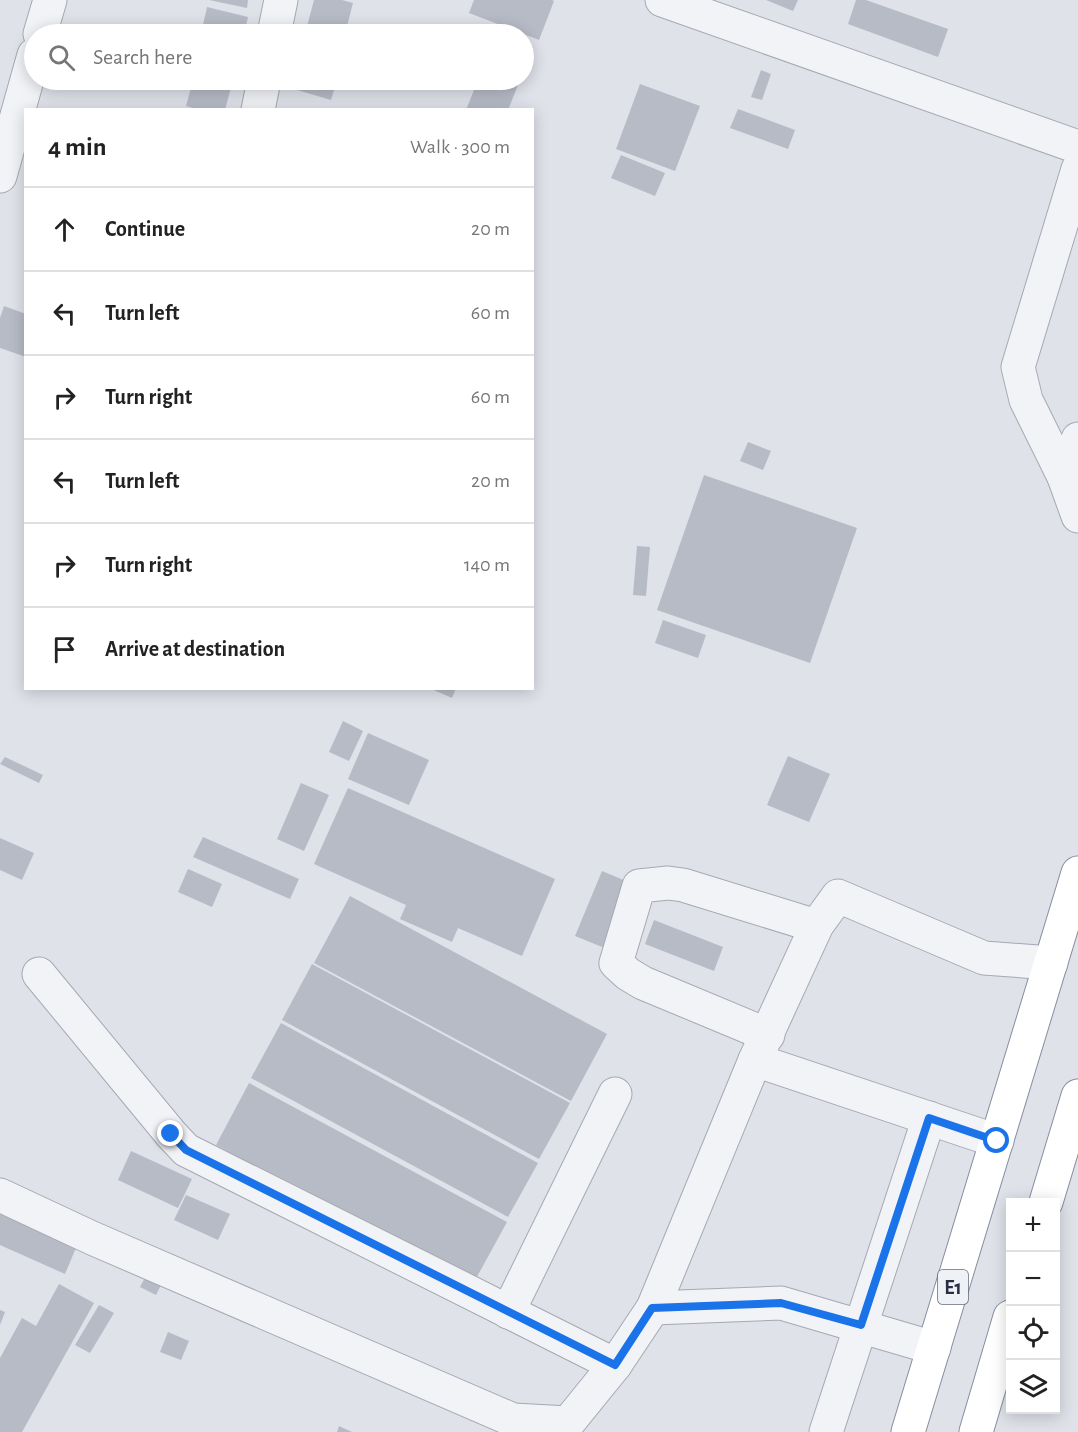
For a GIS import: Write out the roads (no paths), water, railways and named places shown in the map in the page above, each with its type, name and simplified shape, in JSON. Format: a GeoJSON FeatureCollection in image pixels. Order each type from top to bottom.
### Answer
{"type":"FeatureCollection","features":[{"type":"Feature","properties":{"kind":"highway","name":"E1"},"geometry":{"type":"LineString","coordinates":[[908,1432],[1078,873]]}},
{"type":"Feature","properties":{"kind":"highway"},"geometry":{"type":"LineString","coordinates":[[1047,1198],[1078,1096]]}},
{"type":"Feature","properties":{"kind":"highway"},"geometry":{"type":"LineString","coordinates":[[976,1432],[1006,1333]]}},
{"type":"Feature","properties":{"kind":"street"},"geometry":{"type":"LineString","coordinates":[[43,24],[50,0]]}},
{"type":"Feature","properties":{"kind":"street"},"geometry":{"type":"LineString","coordinates":[[276,24],[281,0]]}},
{"type":"Feature","properties":{"kind":"street"},"geometry":{"type":"LineString","coordinates":[[662,0],[1078,147]]}},
{"type":"Feature","properties":{"kind":"street"},"geometry":{"type":"LineString","coordinates":[[0,176],[24,90]]}},
{"type":"Feature","properties":{"kind":"street"},"geometry":{"type":"LineString","coordinates":[[258,108],[262,90]]}},
{"type":"Feature","properties":{"kind":"street"},"geometry":{"type":"LineString","coordinates":[[1078,169],[1018,367],[1026,400],[1064,477],[1078,516]]}},
{"type":"Feature","properties":{"kind":"street"},"geometry":{"type":"LineString","coordinates":[[1064,477],[1078,439]]}},
{"type":"Feature","properties":{"kind":"street"},"geometry":{"type":"LineString","coordinates":[[816,926],[683,885],[668,883],[639,886],[616,963],[643,983],[762,1048],[929,1118],[997,1141]]}},
{"type":"Feature","properties":{"kind":"street"},"geometry":{"type":"LineString","coordinates":[[0,1195],[92,1238],[513,1420],[566,1428],[615,1365],[652,1308],[816,926],[838,896],[984,958],[1051,963]]}},
{"type":"Feature","properties":{"kind":"street"},"geometry":{"type":"LineString","coordinates":[[39,975],[186,1150],[615,1365]]}},
{"type":"Feature","properties":{"kind":"street"},"geometry":{"type":"LineString","coordinates":[[508,1312],[615,1094]]}},
{"type":"Feature","properties":{"kind":"street"},"geometry":{"type":"LineString","coordinates":[[826,1432],[929,1118]]}},
{"type":"Feature","properties":{"kind":"street"},"geometry":{"type":"LineString","coordinates":[[652,1308],[781,1303],[934,1348]]}}]}
